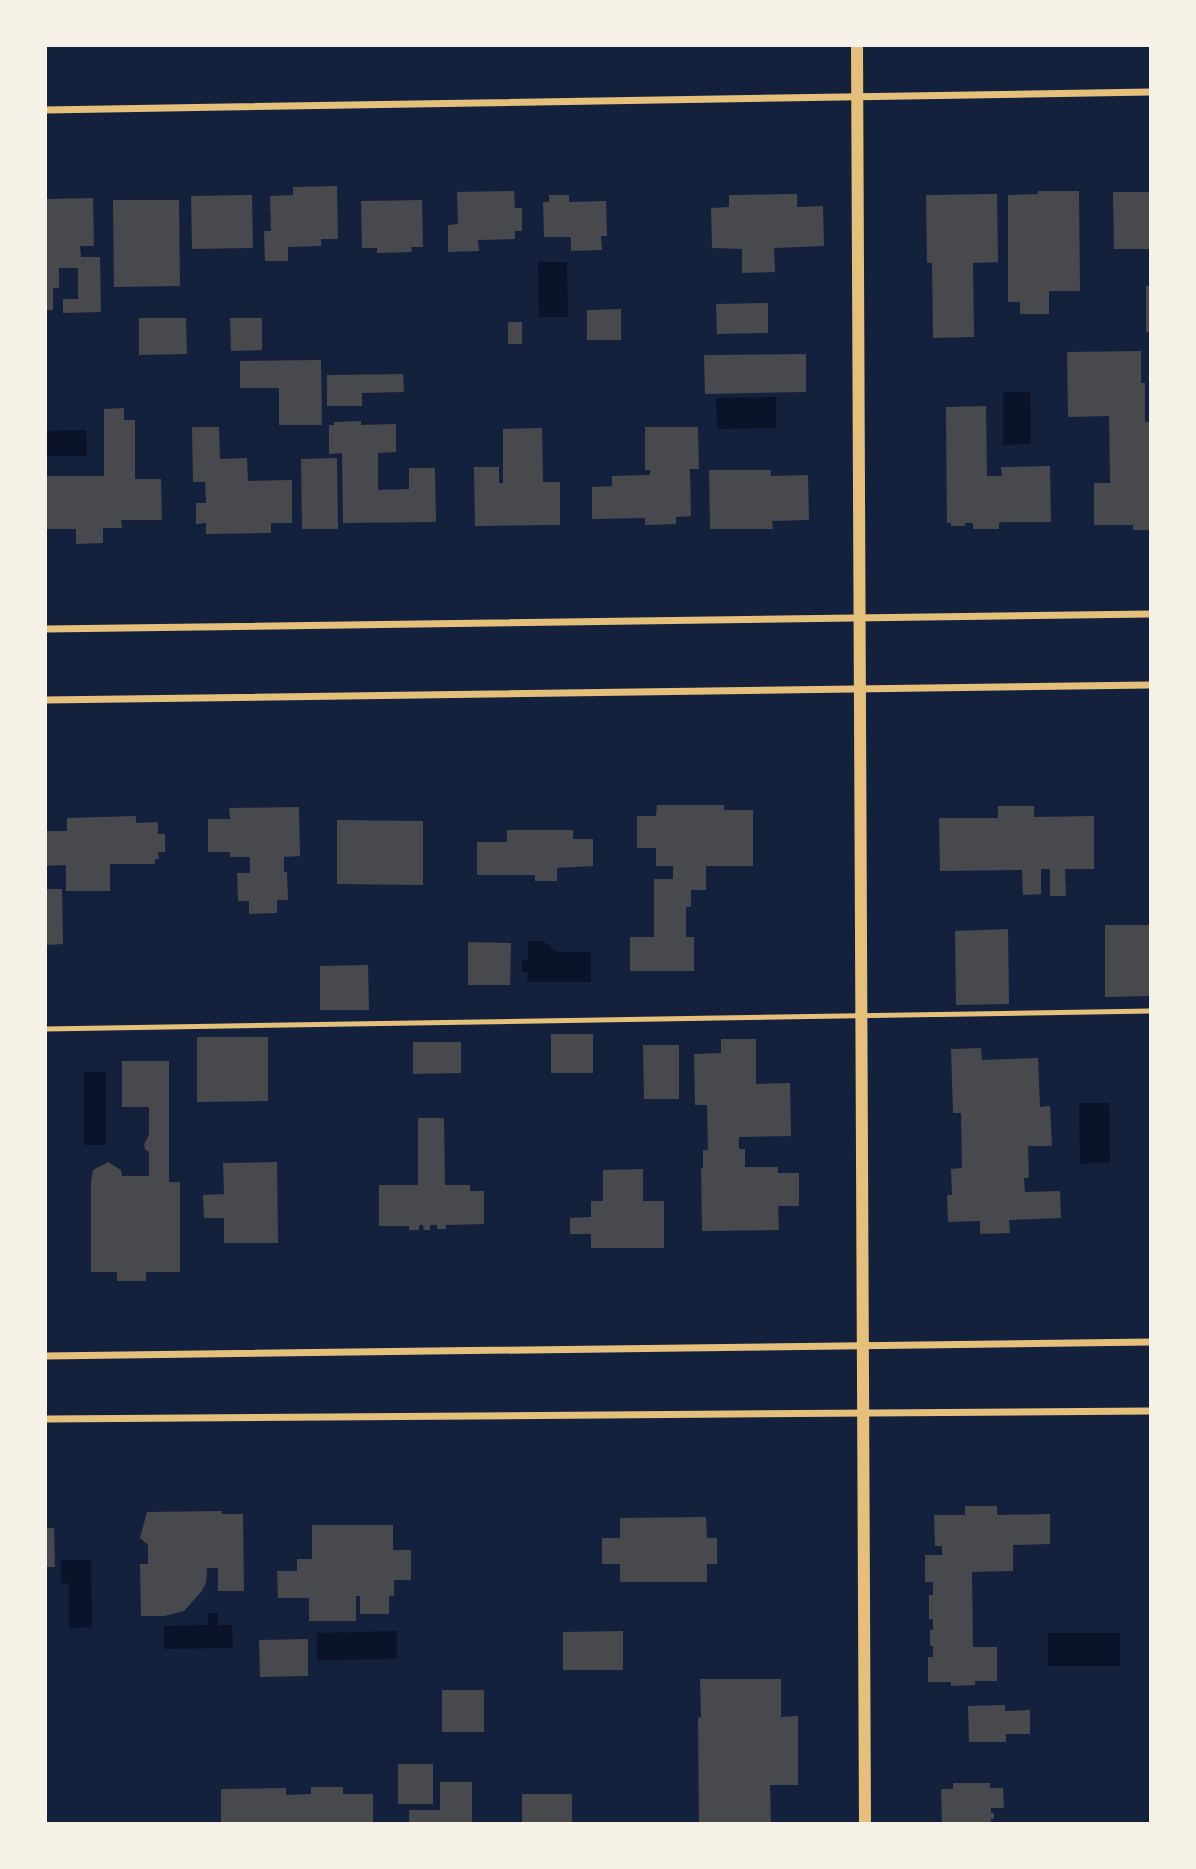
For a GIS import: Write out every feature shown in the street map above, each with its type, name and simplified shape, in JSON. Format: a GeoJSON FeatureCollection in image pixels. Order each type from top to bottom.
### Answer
{"type":"FeatureCollection","features":[{"type":"Feature","properties":{"kind":"street"},"geometry":{"type":"LineString","coordinates":[[857,46],[865,1824]]}},
{"type":"Feature","properties":{"kind":"street"},"geometry":{"type":"LineString","coordinates":[[46,110],[1150,92]]}},
{"type":"Feature","properties":{"kind":"street"},"geometry":{"type":"LineString","coordinates":[[46,629],[1150,614]]}},
{"type":"Feature","properties":{"kind":"street"},"geometry":{"type":"LineString","coordinates":[[46,700],[1150,685]]}},
{"type":"Feature","properties":{"kind":"street"},"geometry":{"type":"LineString","coordinates":[[46,1356],[1150,1342]]}},
{"type":"Feature","properties":{"kind":"street"},"geometry":{"type":"LineString","coordinates":[[46,1419],[1150,1411]]}},
{"type":"Feature","properties":{"kind":"lane"},"geometry":{"type":"LineString","coordinates":[[46,1029],[1150,1011]]}},
{"type":"Feature","properties":{"kind":"water"},"geometry":{"type":"Polygon","coordinates":[[[538,262],[567,262],[568,317],[539,317],[538,262]]]}},
{"type":"Feature","properties":{"kind":"water"},"geometry":{"type":"Polygon","coordinates":[[[1003,392],[1030,392],[1031,444],[1003,445],[1003,392]]]}},
{"type":"Feature","properties":{"kind":"water"},"geometry":{"type":"Polygon","coordinates":[[[776,397],[776,428],[717,429],[716,398],[776,397]]]}},
{"type":"Feature","properties":{"kind":"water"},"geometry":{"type":"Polygon","coordinates":[[[86,430],[87,456],[46,456],[46,431],[86,430]]]}},
{"type":"Feature","properties":{"kind":"water"},"geometry":{"type":"Polygon","coordinates":[[[528,941],[543,941],[557,952],[591,952],[591,982],[527,982],[528,972],[522,972],[522,961],[528,960],[528,941]]]}},
{"type":"Feature","properties":{"kind":"water"},"geometry":{"type":"Polygon","coordinates":[[[84,1072],[106,1072],[106,1145],[84,1145],[84,1072]]]}},
{"type":"Feature","properties":{"kind":"water"},"geometry":{"type":"Polygon","coordinates":[[[1079,1103],[1109,1103],[1110,1162],[1080,1164],[1079,1103]]]}},
{"type":"Feature","properties":{"kind":"water"},"geometry":{"type":"Polygon","coordinates":[[[61,1560],[91,1560],[92,1627],[69,1628],[69,1584],[61,1583],[61,1560]]]}},
{"type":"Feature","properties":{"kind":"water"},"geometry":{"type":"Polygon","coordinates":[[[208,1613],[218,1613],[218,1625],[232,1625],[233,1648],[164,1649],[164,1626],[208,1625],[208,1613]]]}},
{"type":"Feature","properties":{"kind":"water"},"geometry":{"type":"Polygon","coordinates":[[[397,1631],[397,1659],[317,1660],[317,1633],[397,1631]]]}},
{"type":"Feature","properties":{"kind":"water"},"geometry":{"type":"Polygon","coordinates":[[[1048,1633],[1120,1633],[1120,1666],[1048,1666],[1048,1633]]]}},
{"type":"Feature","properties":{"kind":"building"},"geometry":{"type":"Polygon","coordinates":[[[337,186],[338,239],[321,239],[321,246],[288,247],[288,261],[265,261],[264,231],[271,231],[270,196],[293,195],[293,187],[337,186]]]}},
{"type":"Feature","properties":{"kind":"building"},"geometry":{"type":"Polygon","coordinates":[[[514,191],[515,208],[522,208],[522,231],[515,231],[515,239],[478,240],[479,251],[448,252],[448,225],[458,224],[457,192],[514,191]]]}},
{"type":"Feature","properties":{"kind":"building"},"geometry":{"type":"Polygon","coordinates":[[[1038,191],[1079,191],[1080,291],[1049,291],[1049,314],[1020,314],[1020,302],[1008,302],[1008,195],[1038,194],[1038,191]]]}},
{"type":"Feature","properties":{"kind":"building"},"geometry":{"type":"Polygon","coordinates":[[[1113,192],[1150,192],[1150,249],[1114,249],[1113,192]]]}},
{"type":"Feature","properties":{"kind":"building"},"geometry":{"type":"Polygon","coordinates":[[[797,194],[797,207],[823,206],[824,246],[774,248],[775,272],[742,273],[742,249],[712,248],[711,208],[729,207],[729,195],[797,194]]]}},
{"type":"Feature","properties":{"kind":"building"},"geometry":{"type":"Polygon","coordinates":[[[997,194],[998,262],[973,263],[974,337],[933,338],[932,263],[927,263],[926,195],[997,194]]]}},
{"type":"Feature","properties":{"kind":"building"},"geometry":{"type":"Polygon","coordinates":[[[252,195],[253,248],[192,249],[191,196],[252,195]]]}},
{"type":"Feature","properties":{"kind":"building"},"geometry":{"type":"Polygon","coordinates":[[[549,195],[569,195],[569,202],[606,201],[607,236],[601,236],[602,250],[571,251],[571,237],[544,237],[543,202],[549,202],[549,195]]]}},
{"type":"Feature","properties":{"kind":"building"},"geometry":{"type":"Polygon","coordinates":[[[93,198],[94,246],[80,246],[81,257],[100,257],[101,312],[63,313],[63,299],[78,299],[78,268],[59,268],[59,288],[53,288],[53,310],[46,310],[46,199],[93,198]]]}},
{"type":"Feature","properties":{"kind":"building"},"geometry":{"type":"Polygon","coordinates":[[[113,200],[179,200],[180,286],[114,287],[113,200]]]}},
{"type":"Feature","properties":{"kind":"building"},"geometry":{"type":"Polygon","coordinates":[[[422,200],[423,247],[411,247],[412,252],[377,253],[377,248],[362,248],[361,201],[422,200]]]}},
{"type":"Feature","properties":{"kind":"building"},"geometry":{"type":"Polygon","coordinates":[[[1146,286],[1150,286],[1150,332],[1146,332],[1146,286]]]}},
{"type":"Feature","properties":{"kind":"building"},"geometry":{"type":"Polygon","coordinates":[[[768,303],[768,333],[717,334],[716,304],[768,303]]]}},
{"type":"Feature","properties":{"kind":"building"},"geometry":{"type":"Polygon","coordinates":[[[621,309],[621,340],[587,340],[587,310],[621,309]]]}},
{"type":"Feature","properties":{"kind":"building"},"geometry":{"type":"Polygon","coordinates":[[[139,318],[186,318],[187,354],[139,355],[139,318]]]}},
{"type":"Feature","properties":{"kind":"building"},"geometry":{"type":"Polygon","coordinates":[[[230,318],[262,318],[262,350],[231,351],[230,318]]]}},
{"type":"Feature","properties":{"kind":"building"},"geometry":{"type":"Polygon","coordinates":[[[508,322],[522,322],[522,344],[508,344],[508,322]]]}},
{"type":"Feature","properties":{"kind":"building"},"geometry":{"type":"Polygon","coordinates":[[[1141,351],[1141,383],[1145,383],[1145,422],[1150,422],[1150,530],[1133,530],[1133,525],[1094,525],[1094,483],[1110,483],[1109,416],[1068,417],[1067,352],[1141,351]]]}},
{"type":"Feature","properties":{"kind":"building"},"geometry":{"type":"Polygon","coordinates":[[[806,354],[806,392],[705,394],[704,355],[806,354]]]}},
{"type":"Feature","properties":{"kind":"building"},"geometry":{"type":"Polygon","coordinates":[[[321,360],[322,425],[279,425],[279,388],[240,388],[240,361],[321,360]]]}},
{"type":"Feature","properties":{"kind":"building"},"geometry":{"type":"Polygon","coordinates":[[[403,374],[404,392],[362,393],[362,406],[327,406],[327,375],[403,374]]]}},
{"type":"Feature","properties":{"kind":"building"},"geometry":{"type":"Polygon","coordinates":[[[986,406],[987,476],[1002,476],[1001,467],[1050,466],[1051,522],[1002,522],[999,523],[999,529],[973,529],[973,523],[951,526],[951,523],[947,523],[946,407],[986,406]]]}},
{"type":"Feature","properties":{"kind":"building"},"geometry":{"type":"Polygon","coordinates":[[[124,408],[124,420],[135,420],[135,479],[161,479],[162,520],[121,520],[122,528],[103,528],[103,543],[76,544],[76,529],[46,529],[46,476],[104,476],[104,409],[124,408]]]}},
{"type":"Feature","properties":{"kind":"building"},"geometry":{"type":"Polygon","coordinates":[[[361,421],[361,425],[396,424],[396,452],[378,453],[378,490],[409,489],[409,468],[435,468],[436,522],[343,523],[342,453],[329,454],[329,425],[334,425],[334,422],[361,421]]]}},
{"type":"Feature","properties":{"kind":"building"},"geometry":{"type":"Polygon","coordinates":[[[192,427],[219,427],[220,459],[247,458],[248,481],[292,480],[292,523],[271,523],[271,533],[206,534],[206,523],[196,524],[196,503],[206,503],[205,482],[193,482],[192,427]]]}},
{"type":"Feature","properties":{"kind":"building"},"geometry":{"type":"Polygon","coordinates":[[[645,427],[698,427],[699,469],[690,469],[691,516],[676,517],[676,524],[645,525],[645,518],[592,519],[592,487],[612,486],[612,476],[650,475],[650,470],[645,470],[645,427]]]}},
{"type":"Feature","properties":{"kind":"building"},"geometry":{"type":"Polygon","coordinates":[[[542,428],[543,482],[560,482],[560,525],[475,526],[474,467],[499,467],[499,483],[503,483],[503,429],[542,428]]]}},
{"type":"Feature","properties":{"kind":"building"},"geometry":{"type":"Polygon","coordinates":[[[337,458],[338,529],[302,529],[301,459],[337,458]]]}},
{"type":"Feature","properties":{"kind":"building"},"geometry":{"type":"Polygon","coordinates":[[[709,470],[771,470],[771,476],[808,475],[809,520],[772,521],[773,529],[710,529],[709,470]]]}},
{"type":"Feature","properties":{"kind":"building"},"geometry":{"type":"Polygon","coordinates":[[[657,805],[724,805],[724,810],[753,810],[753,866],[706,866],[706,890],[691,890],[691,907],[686,907],[686,937],[694,937],[694,971],[630,971],[630,937],[654,937],[654,879],[673,879],[673,866],[656,866],[656,848],[637,848],[637,816],[656,816],[657,805]]]}},
{"type":"Feature","properties":{"kind":"building"},"geometry":{"type":"Polygon","coordinates":[[[998,806],[1034,806],[1034,817],[1094,816],[1094,869],[1065,869],[1066,896],[1050,896],[1050,869],[1041,869],[1041,894],[1023,895],[1022,870],[940,871],[939,818],[998,818],[998,806]]]}},
{"type":"Feature","properties":{"kind":"building"},"geometry":{"type":"Polygon","coordinates":[[[299,807],[300,856],[284,857],[288,900],[277,900],[277,913],[249,914],[249,901],[238,901],[237,873],[250,873],[250,857],[230,857],[230,852],[208,852],[208,819],[230,819],[229,808],[299,807]]]}},
{"type":"Feature","properties":{"kind":"building"},"geometry":{"type":"Polygon","coordinates":[[[136,816],[136,823],[158,822],[158,834],[165,834],[165,852],[158,852],[159,859],[155,859],[155,864],[110,864],[110,891],[66,891],[66,865],[46,866],[46,831],[67,831],[67,818],[136,816]]]}},
{"type":"Feature","properties":{"kind":"building"},"geometry":{"type":"Polygon","coordinates":[[[337,820],[423,821],[423,885],[337,884],[337,820]]]}},
{"type":"Feature","properties":{"kind":"building"},"geometry":{"type":"Polygon","coordinates":[[[507,830],[573,830],[573,839],[593,839],[593,866],[557,868],[557,881],[535,881],[535,875],[477,875],[477,842],[507,842],[507,830]]]}},
{"type":"Feature","properties":{"kind":"building"},"geometry":{"type":"Polygon","coordinates":[[[46,889],[62,889],[63,944],[46,945],[46,889]]]}},
{"type":"Feature","properties":{"kind":"building"},"geometry":{"type":"Polygon","coordinates":[[[1105,925],[1150,925],[1150,996],[1105,997],[1105,925]]]}},
{"type":"Feature","properties":{"kind":"building"},"geometry":{"type":"Polygon","coordinates":[[[1008,929],[1009,1004],[956,1005],[955,931],[1008,929]]]}},
{"type":"Feature","properties":{"kind":"building"},"geometry":{"type":"Polygon","coordinates":[[[468,942],[511,943],[510,985],[468,985],[468,942]]]}},
{"type":"Feature","properties":{"kind":"building"},"geometry":{"type":"Polygon","coordinates":[[[368,965],[369,1010],[320,1010],[320,966],[368,965]]]}},
{"type":"Feature","properties":{"kind":"building"},"geometry":{"type":"Polygon","coordinates":[[[551,1034],[593,1034],[593,1073],[551,1073],[551,1034]]]}},
{"type":"Feature","properties":{"kind":"building"},"geometry":{"type":"Polygon","coordinates":[[[197,1037],[268,1037],[268,1101],[197,1102],[197,1037]]]}},
{"type":"Feature","properties":{"kind":"building"},"geometry":{"type":"Polygon","coordinates":[[[721,1039],[756,1039],[756,1084],[790,1083],[791,1136],[739,1137],[739,1149],[745,1149],[745,1167],[778,1167],[778,1173],[799,1173],[799,1206],[778,1206],[779,1230],[702,1231],[701,1168],[703,1150],[708,1150],[707,1105],[695,1105],[694,1054],[721,1053],[721,1039]]]}},
{"type":"Feature","properties":{"kind":"building"},"geometry":{"type":"Polygon","coordinates":[[[413,1042],[461,1042],[461,1073],[413,1074],[413,1042]]]}},
{"type":"Feature","properties":{"kind":"building"},"geometry":{"type":"Polygon","coordinates":[[[643,1045],[679,1045],[679,1099],[644,1099],[643,1045]]]}},
{"type":"Feature","properties":{"kind":"building"},"geometry":{"type":"Polygon","coordinates":[[[981,1048],[982,1060],[1038,1058],[1040,1107],[1050,1106],[1052,1146],[1028,1146],[1029,1178],[1024,1178],[1025,1192],[1060,1191],[1061,1218],[1009,1220],[1010,1233],[980,1234],[980,1221],[948,1222],[947,1195],[952,1195],[951,1169],[962,1168],[961,1113],[953,1113],[951,1049],[981,1048]]]}},
{"type":"Feature","properties":{"kind":"building"},"geometry":{"type":"Polygon","coordinates":[[[122,1061],[169,1061],[169,1182],[180,1182],[180,1272],[146,1272],[146,1281],[117,1281],[117,1272],[91,1272],[93,1170],[108,1162],[121,1170],[122,1176],[149,1176],[149,1152],[144,1144],[149,1135],[149,1107],[122,1107],[122,1061]]]}},
{"type":"Feature","properties":{"kind":"building"},"geometry":{"type":"Polygon","coordinates":[[[418,1118],[444,1118],[445,1185],[470,1185],[470,1191],[484,1191],[484,1224],[446,1225],[446,1229],[437,1229],[437,1225],[430,1225],[430,1230],[424,1230],[423,1225],[419,1225],[419,1230],[409,1230],[409,1226],[379,1226],[379,1185],[418,1185],[418,1118]]]}},
{"type":"Feature","properties":{"kind":"building"},"geometry":{"type":"Polygon","coordinates":[[[277,1162],[278,1243],[224,1243],[224,1218],[204,1218],[203,1195],[224,1194],[223,1163],[277,1162]]]}},
{"type":"Feature","properties":{"kind":"building"},"geometry":{"type":"Polygon","coordinates":[[[643,1169],[643,1201],[664,1201],[664,1248],[591,1248],[591,1234],[570,1234],[570,1218],[591,1217],[591,1201],[603,1201],[603,1170],[643,1169]]]}},
{"type":"Feature","properties":{"kind":"building"},"geometry":{"type":"Polygon","coordinates":[[[965,1506],[997,1506],[997,1515],[1050,1514],[1050,1544],[1013,1545],[1013,1571],[972,1572],[973,1647],[997,1647],[997,1681],[975,1681],[975,1685],[951,1686],[951,1682],[928,1682],[928,1657],[933,1657],[930,1630],[933,1630],[933,1619],[929,1619],[929,1595],[933,1595],[933,1582],[925,1582],[925,1555],[942,1555],[942,1546],[935,1546],[934,1515],[965,1515],[965,1506]]]}},
{"type":"Feature","properties":{"kind":"building"},"geometry":{"type":"Polygon","coordinates":[[[222,1511],[222,1514],[243,1514],[244,1591],[218,1591],[218,1568],[207,1568],[206,1583],[184,1611],[164,1616],[141,1616],[140,1564],[148,1564],[148,1545],[140,1538],[147,1512],[222,1511]]]}},
{"type":"Feature","properties":{"kind":"building"},"geometry":{"type":"Polygon","coordinates":[[[706,1517],[707,1538],[717,1538],[717,1564],[707,1564],[707,1582],[620,1582],[620,1564],[602,1564],[602,1538],[620,1538],[620,1518],[706,1517]]]}},
{"type":"Feature","properties":{"kind":"building"},"geometry":{"type":"Polygon","coordinates":[[[312,1525],[393,1525],[393,1550],[411,1550],[411,1580],[394,1580],[394,1596],[389,1596],[389,1614],[360,1614],[360,1596],[356,1596],[356,1621],[309,1621],[309,1598],[278,1598],[277,1571],[297,1571],[297,1559],[312,1559],[312,1525]]]}},
{"type":"Feature","properties":{"kind":"building"},"geometry":{"type":"Polygon","coordinates":[[[46,1528],[54,1528],[55,1567],[46,1567],[46,1528]]]}},
{"type":"Feature","properties":{"kind":"building"},"geometry":{"type":"Polygon","coordinates":[[[623,1631],[623,1670],[563,1670],[563,1632],[623,1631]]]}},
{"type":"Feature","properties":{"kind":"building"},"geometry":{"type":"Polygon","coordinates":[[[308,1639],[308,1676],[260,1677],[259,1640],[308,1639]]]}},
{"type":"Feature","properties":{"kind":"building"},"geometry":{"type":"Polygon","coordinates":[[[700,1679],[781,1679],[781,1717],[798,1716],[798,1785],[770,1785],[771,1824],[699,1824],[700,1679]]]}},
{"type":"Feature","properties":{"kind":"building"},"geometry":{"type":"Polygon","coordinates":[[[442,1690],[484,1690],[484,1732],[442,1732],[442,1690]]]}},
{"type":"Feature","properties":{"kind":"building"},"geometry":{"type":"Polygon","coordinates":[[[1005,1705],[1005,1711],[1030,1710],[1030,1734],[1006,1734],[1006,1742],[969,1742],[968,1706],[1005,1705]]]}},
{"type":"Feature","properties":{"kind":"building"},"geometry":{"type":"Polygon","coordinates":[[[398,1764],[433,1764],[433,1804],[398,1804],[398,1764]]]}},
{"type":"Feature","properties":{"kind":"building"},"geometry":{"type":"Polygon","coordinates":[[[440,1782],[472,1782],[472,1824],[409,1824],[409,1810],[440,1810],[440,1782]]]}},
{"type":"Feature","properties":{"kind":"building"},"geometry":{"type":"Polygon","coordinates":[[[953,1783],[990,1783],[990,1788],[1003,1788],[1004,1808],[991,1808],[994,1819],[991,1819],[991,1824],[942,1824],[941,1789],[953,1789],[953,1783]]]}},
{"type":"Feature","properties":{"kind":"building"},"geometry":{"type":"Polygon","coordinates":[[[311,1787],[343,1787],[343,1794],[373,1794],[373,1824],[221,1824],[221,1789],[286,1788],[286,1795],[311,1794],[311,1787]]]}},
{"type":"Feature","properties":{"kind":"building"},"geometry":{"type":"Polygon","coordinates":[[[522,1794],[572,1794],[572,1824],[522,1824],[522,1794]]]}}]}
